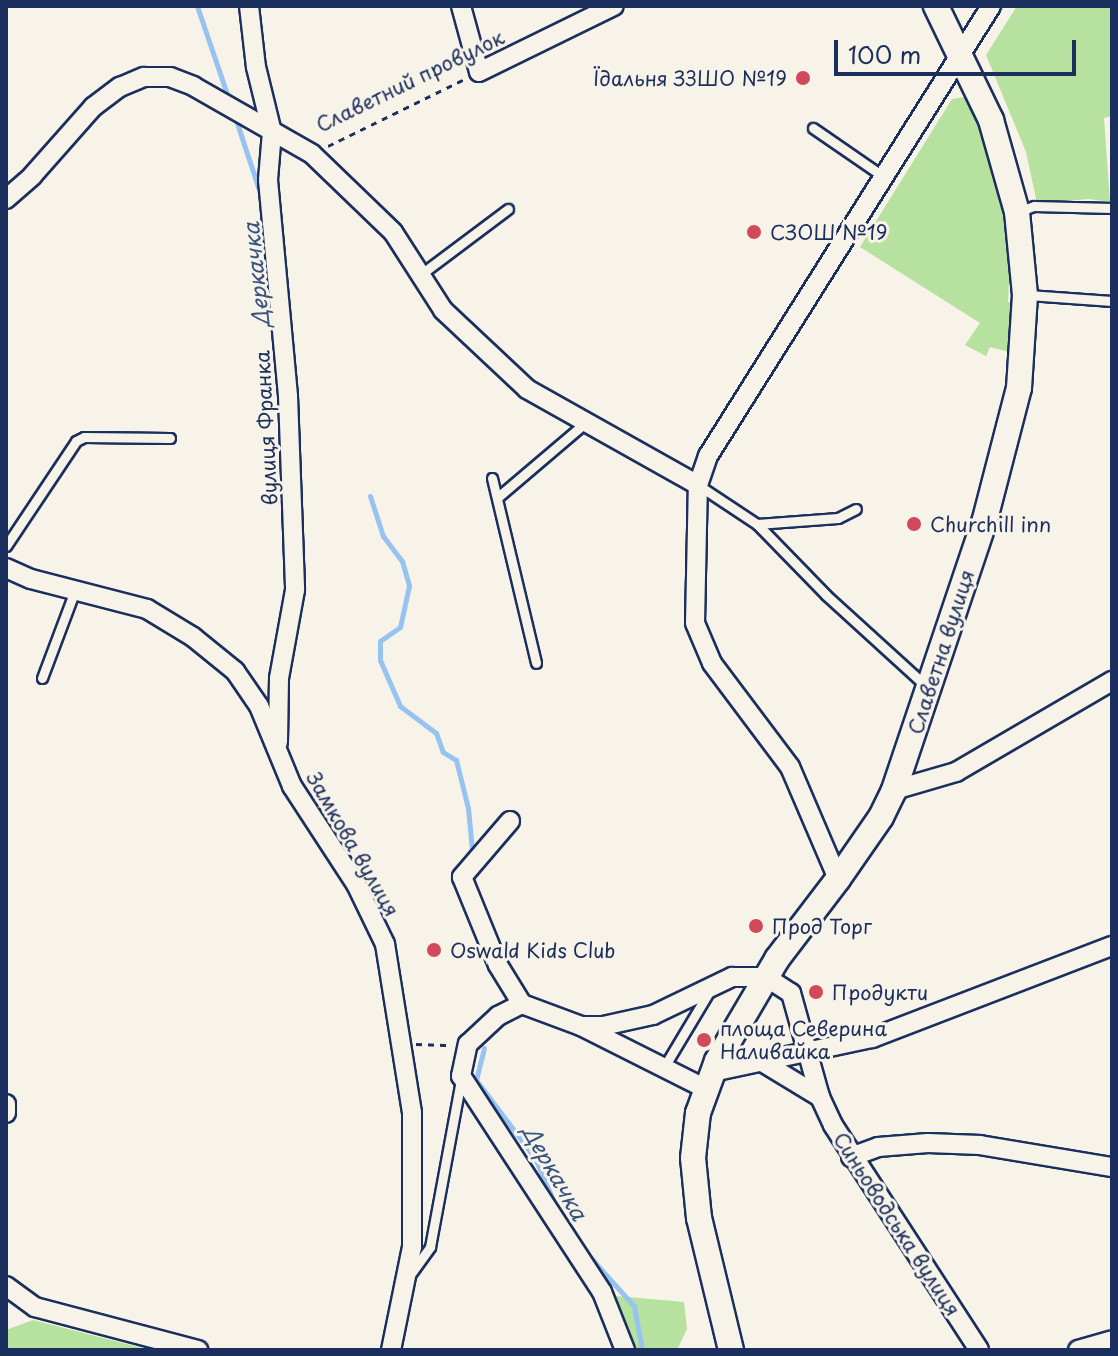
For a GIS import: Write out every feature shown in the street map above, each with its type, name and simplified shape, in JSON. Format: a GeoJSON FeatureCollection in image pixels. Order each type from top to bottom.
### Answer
{"type":"FeatureCollection","features":[{"type":"Feature","properties":{"kind":"main road","name":"Славетна вулиця"},"geometry":{"type":"LineString","coordinates":[[894,790],[1007,443],[1019,388],[1025,295],[1017,212],[991,120],[936,6]]}},
{"type":"Feature","properties":{"kind":"main road"},"geometry":{"type":"LineString","coordinates":[[731,1350],[697,1203],[693,1158],[698,1113],[709,1080],[766,977],[881,817],[894,790]]}},
{"type":"Feature","properties":{"kind":"street","name":"вулиця Франка"},"geometry":{"type":"LineString","coordinates":[[249,6],[256,67],[272,132],[268,180],[288,396],[295,590],[280,667],[277,752]]}},
{"type":"Feature","properties":{"kind":"street"},"geometry":{"type":"LineString","coordinates":[[461,6],[479,72]]}},
{"type":"Feature","properties":{"kind":"street","name":"Славетний провулок"},"geometry":{"type":"LineString","coordinates":[[479,72],[614,6]]}},
{"type":"Feature","properties":{"kind":"street"},"geometry":{"type":"LineString","coordinates":[[838,879],[790,767],[712,663],[695,623],[698,485],[708,456],[991,6]]}},
{"type":"Feature","properties":{"kind":"street"},"geometry":{"type":"LineString","coordinates":[[6,199],[32,176],[93,107],[120,87],[144,77],[170,77],[193,86],[312,154],[393,232],[443,310],[527,389],[698,485]]}},
{"type":"Feature","properties":{"kind":"street","name":"Замкова вулиця"},"geometry":{"type":"LineString","coordinates":[[6,568],[147,609],[193,637],[235,671],[259,706],[292,786],[356,884],[385,944],[412,1113],[412,1247],[391,1350]]}},
{"type":"Feature","properties":{"kind":"street"},"geometry":{"type":"LineString","coordinates":[[894,790],[956,772],[1112,681]]}},
{"type":"Feature","properties":{"kind":"street"},"geometry":{"type":"LineString","coordinates":[[510,821],[462,877],[498,965],[522,1004],[581,1026],[664,1067],[709,1080],[806,1050],[872,1038],[1112,946]]}},
{"type":"Feature","properties":{"kind":"street"},"geometry":{"type":"LineString","coordinates":[[581,1026],[603,1026],[653,1015],[732,977],[766,977]]}},
{"type":"Feature","properties":{"kind":"street","name":"Синьоводська вулиця"},"geometry":{"type":"LineString","coordinates":[[766,977],[791,993],[820,1097],[851,1157],[926,1265],[979,1350]]}},
{"type":"Feature","properties":{"kind":"street"},"geometry":{"type":"LineString","coordinates":[[522,1004],[498,1016],[468,1044],[461,1076],[602,1292],[625,1350]]}},
{"type":"Feature","properties":{"kind":"street"},"geometry":{"type":"LineString","coordinates":[[764,1063],[820,1097]]}},
{"type":"Feature","properties":{"kind":"street"},"geometry":{"type":"LineString","coordinates":[[6,1104],[6,1113]]}},
{"type":"Feature","properties":{"kind":"street"},"geometry":{"type":"LineString","coordinates":[[851,1157],[878,1147],[967,1145],[1112,1167]]}},
{"type":"Feature","properties":{"kind":"street"},"geometry":{"type":"LineString","coordinates":[[6,1286],[35,1307],[198,1350]]}},
{"type":"Feature","properties":{"kind":"street"},"geometry":{"type":"LineString","coordinates":[[1078,1350],[1112,1340]]}},
{"type":"Feature","properties":{"kind":"lane"},"geometry":{"type":"LineString","coordinates":[[813,128],[884,177]]}},
{"type":"Feature","properties":{"kind":"lane"},"geometry":{"type":"LineString","coordinates":[[1017,212],[1034,206],[1112,208]]}},
{"type":"Feature","properties":{"kind":"lane"},"geometry":{"type":"LineString","coordinates":[[420,275],[508,209]]}},
{"type":"Feature","properties":{"kind":"lane"},"geometry":{"type":"LineString","coordinates":[[1025,295],[1112,301]]}},
{"type":"Feature","properties":{"kind":"lane"},"geometry":{"type":"LineString","coordinates":[[498,497],[586,422]]}},
{"type":"Feature","properties":{"kind":"lane"},"geometry":{"type":"LineString","coordinates":[[6,546],[76,441],[84,437],[170,438]]}},
{"type":"Feature","properties":{"kind":"lane"},"geometry":{"type":"LineString","coordinates":[[492,478],[536,663]]}},
{"type":"Feature","properties":{"kind":"lane"},"geometry":{"type":"LineString","coordinates":[[698,485],[757,524],[826,595],[929,688]]}},
{"type":"Feature","properties":{"kind":"lane"},"geometry":{"type":"LineString","coordinates":[[757,524],[824,521],[856,509]]}},
{"type":"Feature","properties":{"kind":"lane"},"geometry":{"type":"LineString","coordinates":[[42,678],[75,590]]}},
{"type":"Feature","properties":{"kind":"lane"},"geometry":{"type":"LineString","coordinates":[[664,1067],[714,984]]}},
{"type":"Feature","properties":{"kind":"lane"},"geometry":{"type":"LineString","coordinates":[[408,1278],[430,1247],[461,1076]]}},
{"type":"Feature","properties":{"kind":"path","name":"Славетний провулок"},"geometry":{"type":"LineString","coordinates":[[312,154],[479,72]]}},
{"type":"Feature","properties":{"kind":"path"},"geometry":{"type":"LineString","coordinates":[[402,1043],[439,1047],[468,1044]]}},
{"type":"Feature","properties":{"kind":"green space"},"geometry":{"type":"Polygon","coordinates":[[[1017,6],[1112,6],[1112,116],[1104,118],[1110,202],[1089,199],[1037,203],[1026,152],[986,55],[1017,6]]]}},
{"type":"Feature","properties":{"kind":"green space"},"geometry":{"type":"Polygon","coordinates":[[[965,97],[980,132],[1000,198],[1010,260],[1008,302],[1017,304],[1013,353],[990,347],[986,356],[965,345],[980,323],[860,247],[952,99],[965,97]]]}},
{"type":"Feature","properties":{"kind":"green space"},"geometry":{"type":"Polygon","coordinates":[[[605,1295],[684,1302],[687,1329],[677,1350],[627,1350],[605,1295]]]}},
{"type":"Feature","properties":{"kind":"green space"},"geometry":{"type":"Polygon","coordinates":[[[33,1320],[150,1350],[6,1350],[6,1330],[33,1320]]]}},
{"type":"Feature","properties":{"kind":"waterway","name":"Деркачка"},"geometry":{"type":"LineString","coordinates":[[197,6],[229,100]]}},
{"type":"Feature","properties":{"kind":"waterway","name":"Деркачка"},"geometry":{"type":"LineString","coordinates":[[236,120],[262,199]]}},
{"type":"Feature","properties":{"kind":"waterway","name":"Деркачка"},"geometry":{"type":"LineString","coordinates":[[370,496],[383,536],[402,561],[409,586],[400,627],[380,641],[380,660],[400,706],[436,733],[443,752],[456,760],[468,808],[472,850]]}},
{"type":"Feature","properties":{"kind":"waterway","name":"Деркачка"},"geometry":{"type":"LineString","coordinates":[[484,1048],[476,1080],[535,1158],[557,1209]]}},
{"type":"Feature","properties":{"kind":"waterway","name":"Деркачка"},"geometry":{"type":"LineString","coordinates":[[590,1257],[634,1306],[642,1350]]}},
{"type":"Feature","properties":{"kind":"place","name":"Їдальня ЗЗШО №19"},"geometry":{"type":"Point","coordinates":[803,78]}},
{"type":"Feature","properties":{"kind":"place","name":"СЗОШ №19"},"geometry":{"type":"Point","coordinates":[754,232]}},
{"type":"Feature","properties":{"kind":"place","name":"Churchill inn"},"geometry":{"type":"Point","coordinates":[914,524]}},
{"type":"Feature","properties":{"kind":"place","name":"Прод Торг"},"geometry":{"type":"Point","coordinates":[756,926]}},
{"type":"Feature","properties":{"kind":"place","name":"Oswald Kids Club"},"geometry":{"type":"Point","coordinates":[434,950]}},
{"type":"Feature","properties":{"kind":"place","name":"Продукти"},"geometry":{"type":"Point","coordinates":[816,992]}},
{"type":"Feature","properties":{"kind":"place","name":"площа Северина Наливайка"},"geometry":{"type":"Point","coordinates":[704,1040]}}]}
